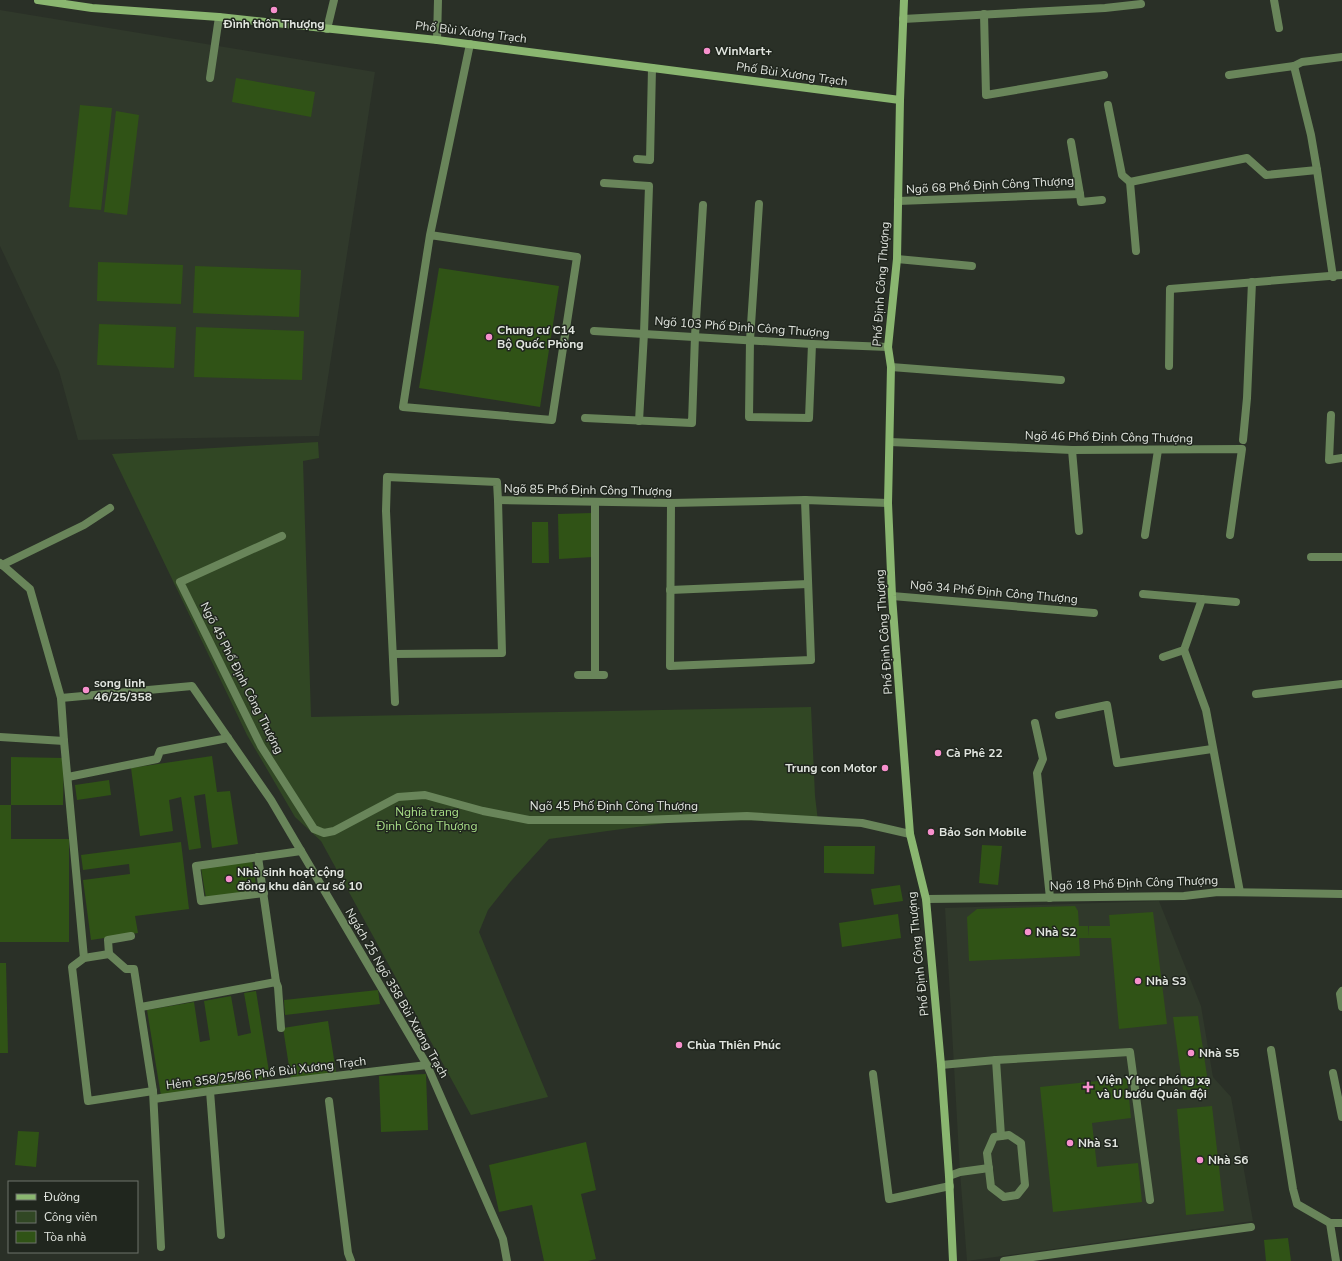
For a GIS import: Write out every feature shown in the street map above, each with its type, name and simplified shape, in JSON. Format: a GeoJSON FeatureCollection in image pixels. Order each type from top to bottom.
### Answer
{"type":"FeatureCollection","features":[{"type":"Feature","properties":{"kind":"street","name":"Phố Bùi Xương Trạch"},"geometry":{"type":"LineString","coordinates":[[38,0],[92,8],[219,17],[437,40],[900,100]]}},
{"type":"Feature","properties":{"kind":"street"},"geometry":{"type":"LineString","coordinates":[[327,29],[334,0]]}},
{"type":"Feature","properties":{"kind":"street"},"geometry":{"type":"LineString","coordinates":[[437,40],[438,0]]}},
{"type":"Feature","properties":{"kind":"street","name":"Phố Định Công Thượng"},"geometry":{"type":"LineString","coordinates":[[904,0],[900,100],[897,259],[888,347],[891,366],[888,503],[892,596],[910,834],[926,900],[950,1186],[952,1261]]}},
{"type":"Feature","properties":{"kind":"street"},"geometry":{"type":"LineString","coordinates":[[1274,0],[1279,28]]}},
{"type":"Feature","properties":{"kind":"street"},"geometry":{"type":"LineString","coordinates":[[903,19],[1104,4],[1141,4]]}},
{"type":"Feature","properties":{"kind":"street"},"geometry":{"type":"LineString","coordinates":[[984,14],[986,95],[1104,75]]}},
{"type":"Feature","properties":{"kind":"street"},"geometry":{"type":"LineString","coordinates":[[210,78],[219,17]]}},
{"type":"Feature","properties":{"kind":"street"},"geometry":{"type":"LineString","coordinates":[[430,235],[577,257],[552,420],[403,407],[430,235],[470,44]]}},
{"type":"Feature","properties":{"kind":"street"},"geometry":{"type":"LineString","coordinates":[[1229,75],[1294,66],[1302,62],[1342,57]]}},
{"type":"Feature","properties":{"kind":"street"},"geometry":{"type":"LineString","coordinates":[[1294,66],[1318,170],[1333,277]]}},
{"type":"Feature","properties":{"kind":"street"},"geometry":{"type":"LineString","coordinates":[[637,159],[650,160],[652,68]]}},
{"type":"Feature","properties":{"kind":"street"},"geometry":{"type":"LineString","coordinates":[[1108,105],[1122,175],[1130,182],[1136,251]]}},
{"type":"Feature","properties":{"kind":"street","name":"Ngõ 68 Phố Định Công Thượng"},"geometry":{"type":"LineString","coordinates":[[898,201],[1080,194],[1071,142]]}},
{"type":"Feature","properties":{"kind":"street"},"geometry":{"type":"LineString","coordinates":[[1130,182],[1247,158],[1266,175],[1318,170]]}},
{"type":"Feature","properties":{"kind":"street"},"geometry":{"type":"LineString","coordinates":[[604,183],[649,186],[644,333],[639,421]]}},
{"type":"Feature","properties":{"kind":"street"},"geometry":{"type":"LineString","coordinates":[[1080,194],[1081,202],[1102,200]]}},
{"type":"Feature","properties":{"kind":"street"},"geometry":{"type":"LineString","coordinates":[[759,204],[750,340],[749,417],[809,418],[812,344]]}},
{"type":"Feature","properties":{"kind":"street"},"geometry":{"type":"LineString","coordinates":[[585,418],[692,424],[695,336],[703,205]]}},
{"type":"Feature","properties":{"kind":"street"},"geometry":{"type":"LineString","coordinates":[[897,259],[972,266]]}},
{"type":"Feature","properties":{"kind":"street"},"geometry":{"type":"LineString","coordinates":[[1169,366],[1170,289],[1342,276]]}},
{"type":"Feature","properties":{"kind":"street"},"geometry":{"type":"LineString","coordinates":[[1243,440],[1247,398],[1252,282]]}},
{"type":"Feature","properties":{"kind":"street","name":"Ngõ 103 Phố Định Công Thượng"},"geometry":{"type":"LineString","coordinates":[[594,331],[888,347]]}},
{"type":"Feature","properties":{"kind":"street"},"geometry":{"type":"LineString","coordinates":[[891,366],[1061,380]]}},
{"type":"Feature","properties":{"kind":"street"},"geometry":{"type":"LineString","coordinates":[[1331,415],[1329,460],[1342,458]]}},
{"type":"Feature","properties":{"kind":"street","name":"Ngõ 46 Phố Định Công Thượng"},"geometry":{"type":"LineString","coordinates":[[890,442],[1072,450],[1242,449],[1230,535]]}},
{"type":"Feature","properties":{"kind":"street"},"geometry":{"type":"LineString","coordinates":[[1072,450],[1078,531]]}},
{"type":"Feature","properties":{"kind":"street"},"geometry":{"type":"LineString","coordinates":[[1145,535],[1158,450]]}},
{"type":"Feature","properties":{"kind":"street","name":"Ngõ 85 Phố Định Công Thượng"},"geometry":{"type":"LineString","coordinates":[[395,702],[386,511],[387,477],[498,482],[498,500],[671,503],[805,500],[888,503]]}},
{"type":"Feature","properties":{"kind":"street"},"geometry":{"type":"LineString","coordinates":[[393,654],[502,652],[498,500]]}},
{"type":"Feature","properties":{"kind":"street"},"geometry":{"type":"LineString","coordinates":[[671,503],[670,666],[811,660],[805,500]]}},
{"type":"Feature","properties":{"kind":"street"},"geometry":{"type":"LineString","coordinates":[[595,502],[595,675]]}},
{"type":"Feature","properties":{"kind":"street"},"geometry":{"type":"LineString","coordinates":[[84,958],[61,698],[30,589],[1,564],[84,525],[110,508]]}},
{"type":"Feature","properties":{"kind":"street","name":"Ngõ 45 Phố Định Công Thượng"},"geometry":{"type":"LineString","coordinates":[[282,536],[180,582],[261,746],[314,829],[324,833],[334,832],[398,798],[425,795],[483,811],[529,820],[642,820],[747,816],[862,823],[910,834]]}},
{"type":"Feature","properties":{"kind":"street"},"geometry":{"type":"LineString","coordinates":[[1311,557],[1342,557]]}},
{"type":"Feature","properties":{"kind":"street"},"geometry":{"type":"LineString","coordinates":[[670,590],[808,584]]}},
{"type":"Feature","properties":{"kind":"street"},"geometry":{"type":"LineString","coordinates":[[1143,594],[1236,602]]}},
{"type":"Feature","properties":{"kind":"street","name":"Ngõ 34 Phố Định Công Thượng"},"geometry":{"type":"LineString","coordinates":[[892,596],[1094,613]]}},
{"type":"Feature","properties":{"kind":"street"},"geometry":{"type":"LineString","coordinates":[[1202,599],[1184,650],[1206,710],[1212,749],[1240,892]]}},
{"type":"Feature","properties":{"kind":"street"},"geometry":{"type":"LineString","coordinates":[[1163,657],[1184,650]]}},
{"type":"Feature","properties":{"kind":"street"},"geometry":{"type":"LineString","coordinates":[[578,675],[604,675]]}},
{"type":"Feature","properties":{"kind":"street"},"geometry":{"type":"LineString","coordinates":[[1256,694],[1342,684]]}},
{"type":"Feature","properties":{"kind":"street","name":"Ngách 25 Ngõ 358 Bùi Xương Trạch"},"geometry":{"type":"LineString","coordinates":[[61,698],[192,686],[270,800],[427,1065],[503,1239],[507,1261]]}},
{"type":"Feature","properties":{"kind":"street"},"geometry":{"type":"LineString","coordinates":[[1059,715],[1107,705],[1117,763],[1212,749]]}},
{"type":"Feature","properties":{"kind":"street"},"geometry":{"type":"LineString","coordinates":[[1035,723],[1043,759],[1037,773],[1050,898]]}},
{"type":"Feature","properties":{"kind":"street"},"geometry":{"type":"LineString","coordinates":[[0,737],[64,741]]}},
{"type":"Feature","properties":{"kind":"street"},"geometry":{"type":"LineString","coordinates":[[68,777],[157,759],[160,751],[228,738]]}},
{"type":"Feature","properties":{"kind":"street"},"geometry":{"type":"LineString","coordinates":[[264,893],[201,901],[196,866],[301,851]]}},
{"type":"Feature","properties":{"kind":"street"},"geometry":{"type":"LineString","coordinates":[[258,857],[276,982],[278,987],[281,1028]]}},
{"type":"Feature","properties":{"kind":"street","name":"Ngõ 18 Phố Định Công Thượng"},"geometry":{"type":"LineString","coordinates":[[926,900],[1184,896],[1218,892],[1342,894]]}},
{"type":"Feature","properties":{"kind":"street"},"geometry":{"type":"LineString","coordinates":[[131,936],[108,940],[109,954],[84,958],[72,967],[88,1101],[153,1091]]}},
{"type":"Feature","properties":{"kind":"street","name":"Hẻm 358/25/86 Phố Bùi Xương Trạch"},"geometry":{"type":"LineString","coordinates":[[109,954],[126,969],[134,969],[141,1006],[154,1099],[427,1065]]}},
{"type":"Feature","properties":{"kind":"street"},"geometry":{"type":"LineString","coordinates":[[141,1006],[276,982]]}},
{"type":"Feature","properties":{"kind":"street"},"geometry":{"type":"LineString","coordinates":[[1342,991],[1340,994],[1342,1007]]}},
{"type":"Feature","properties":{"kind":"street"},"geometry":{"type":"LineString","coordinates":[[1271,1050],[1293,1189],[1297,1204],[1330,1223],[1342,1223]]}},
{"type":"Feature","properties":{"kind":"street"},"geometry":{"type":"LineString","coordinates":[[941,1065],[996,1060],[1130,1052],[1150,1200]]}},
{"type":"Feature","properties":{"kind":"street"},"geometry":{"type":"LineString","coordinates":[[996,1060],[1001,1136]]}},
{"type":"Feature","properties":{"kind":"street"},"geometry":{"type":"LineString","coordinates":[[1333,1073],[1342,1117]]}},
{"type":"Feature","properties":{"kind":"street"},"geometry":{"type":"LineString","coordinates":[[874,1074],[889,1199],[950,1186]]}},
{"type":"Feature","properties":{"kind":"street"},"geometry":{"type":"LineString","coordinates":[[210,1091],[221,1235]]}},
{"type":"Feature","properties":{"kind":"street"},"geometry":{"type":"LineString","coordinates":[[154,1099],[161,1247]]}},
{"type":"Feature","properties":{"kind":"street"},"geometry":{"type":"LineString","coordinates":[[329,1101],[350,1261]]}},
{"type":"Feature","properties":{"kind":"street"},"geometry":{"type":"LineString","coordinates":[[1009,1135],[1021,1143],[1025,1185],[1018,1195],[1004,1198],[991,1186],[989,1168],[987,1153],[994,1137],[1009,1135]]}},
{"type":"Feature","properties":{"kind":"street"},"geometry":{"type":"LineString","coordinates":[[949,1176],[960,1172],[989,1168]]}},
{"type":"Feature","properties":{"kind":"street"},"geometry":{"type":"LineString","coordinates":[[1330,1223],[1336,1261]]}},
{"type":"Feature","properties":{"kind":"street"},"geometry":{"type":"LineString","coordinates":[[1004,1261],[1032,1259],[1251,1227]]}},
{"type":"Feature","properties":{"kind":"shaded area"},"geometry":{"type":"Polygon","coordinates":[[[0,10],[375,72],[319,436],[78,440],[59,371],[0,246],[0,10]]]}},
{"type":"Feature","properties":{"kind":"shaded area","name":"Viện Y học phóng xạ và U bướu Quân đội"},"geometry":{"type":"Polygon","coordinates":[[[1159,901],[1201,1006],[1213,1077],[1231,1097],[1253,1221],[967,1261],[960,1172],[945,908],[1159,901]]]}},
{"type":"Feature","properties":{"kind":"green space","name":"Nghĩa trang Định Công Thượng"},"geometry":{"type":"Polygon","coordinates":[[[318,442],[319,458],[303,461],[311,717],[811,707],[815,796],[818,821],[688,820],[549,839],[511,881],[488,910],[479,932],[548,1097],[471,1115],[321,841],[295,817],[247,735],[112,454],[318,442]]]}},
{"type":"Feature","properties":{"kind":"building"},"geometry":{"type":"Polygon","coordinates":[[[236,78],[315,92],[311,117],[232,102],[236,78]]]}},
{"type":"Feature","properties":{"kind":"building"},"geometry":{"type":"Polygon","coordinates":[[[80,105],[112,108],[101,210],[69,207],[80,105]]]}},
{"type":"Feature","properties":{"kind":"building"},"geometry":{"type":"Polygon","coordinates":[[[116,111],[139,115],[127,215],[104,212],[116,111]]]}},
{"type":"Feature","properties":{"kind":"building"},"geometry":{"type":"Polygon","coordinates":[[[98,262],[183,265],[181,304],[97,301],[98,262]]]}},
{"type":"Feature","properties":{"kind":"building"},"geometry":{"type":"Polygon","coordinates":[[[195,266],[301,270],[299,317],[193,313],[195,266]]]}},
{"type":"Feature","properties":{"kind":"building","name":"Chung cư C14 Bộ Quốc Phòng"},"geometry":{"type":"Polygon","coordinates":[[[439,268],[559,286],[540,407],[419,388],[439,268]]]}},
{"type":"Feature","properties":{"kind":"building"},"geometry":{"type":"Polygon","coordinates":[[[99,324],[176,327],[174,368],[97,365],[99,324]]]}},
{"type":"Feature","properties":{"kind":"building"},"geometry":{"type":"Polygon","coordinates":[[[196,327],[304,331],[302,380],[194,377],[196,327]]]}},
{"type":"Feature","properties":{"kind":"building"},"geometry":{"type":"Polygon","coordinates":[[[591,513],[593,557],[559,559],[558,514],[591,513]]]}},
{"type":"Feature","properties":{"kind":"building"},"geometry":{"type":"Polygon","coordinates":[[[532,522],[548,522],[549,563],[532,563],[532,522]]]}},
{"type":"Feature","properties":{"kind":"building"},"geometry":{"type":"Polygon","coordinates":[[[212,756],[217,792],[230,791],[238,844],[212,848],[205,794],[194,796],[201,848],[189,850],[181,797],[169,800],[173,831],[140,836],[131,768],[212,756]]]}},
{"type":"Feature","properties":{"kind":"building"},"geometry":{"type":"Polygon","coordinates":[[[11,757],[64,758],[63,805],[11,805],[11,757]]]}},
{"type":"Feature","properties":{"kind":"building"},"geometry":{"type":"Polygon","coordinates":[[[109,780],[111,795],[77,800],[75,785],[109,780]]]}},
{"type":"Feature","properties":{"kind":"building"},"geometry":{"type":"Polygon","coordinates":[[[0,805],[11,805],[11,839],[69,839],[69,942],[0,942],[0,805]]]}},
{"type":"Feature","properties":{"kind":"building"},"geometry":{"type":"Polygon","coordinates":[[[181,842],[189,909],[135,916],[138,933],[91,940],[83,880],[130,874],[129,864],[83,870],[81,855],[181,842]]]}},
{"type":"Feature","properties":{"kind":"building"},"geometry":{"type":"Polygon","coordinates":[[[982,845],[1002,846],[998,885],[979,883],[982,845]]]}},
{"type":"Feature","properties":{"kind":"building"},"geometry":{"type":"Polygon","coordinates":[[[824,846],[875,846],[874,874],[824,873],[824,846]]]}},
{"type":"Feature","properties":{"kind":"building","name":"Nhà sinh hoạt cộng đồng khu dân cư số 10"},"geometry":{"type":"Polygon","coordinates":[[[252,860],[257,890],[206,898],[201,868],[252,860]]]}},
{"type":"Feature","properties":{"kind":"building"},"geometry":{"type":"Polygon","coordinates":[[[900,885],[903,901],[874,905],[871,889],[900,885]]]}},
{"type":"Feature","properties":{"kind":"building"},"geometry":{"type":"Polygon","coordinates":[[[1075,906],[1078,911],[1079,926],[1088,926],[1089,936],[1089,926],[1110,926],[1109,915],[1153,912],[1167,1024],[1119,1029],[1111,938],[1079,938],[1080,956],[969,961],[967,917],[977,909],[1075,906]]]}},
{"type":"Feature","properties":{"kind":"building"},"geometry":{"type":"Polygon","coordinates":[[[898,914],[901,938],[842,947],[839,923],[898,914]]]}},
{"type":"Feature","properties":{"kind":"building"},"geometry":{"type":"Polygon","coordinates":[[[0,963],[6,963],[8,1053],[0,1053],[0,963]]]}},
{"type":"Feature","properties":{"kind":"building"},"geometry":{"type":"Polygon","coordinates":[[[378,990],[380,1004],[285,1015],[284,1000],[378,990]]]}},
{"type":"Feature","properties":{"kind":"building"},"geometry":{"type":"Polygon","coordinates":[[[256,991],[270,1078],[161,1096],[147,1010],[194,1002],[200,1042],[210,1040],[204,1001],[231,996],[238,1036],[251,1033],[244,993],[256,991]]]}},
{"type":"Feature","properties":{"kind":"building","name":"Nhà S5"},"geometry":{"type":"Polygon","coordinates":[[[1198,1016],[1209,1089],[1183,1090],[1173,1017],[1198,1016]]]}},
{"type":"Feature","properties":{"kind":"building"},"geometry":{"type":"Polygon","coordinates":[[[328,1021],[336,1072],[291,1079],[283,1028],[328,1021]]]}},
{"type":"Feature","properties":{"kind":"building"},"geometry":{"type":"Polygon","coordinates":[[[426,1074],[428,1130],[381,1132],[379,1076],[426,1074]]]}},
{"type":"Feature","properties":{"kind":"building","name":"Nhà S1"},"geometry":{"type":"Polygon","coordinates":[[[1127,1078],[1131,1118],[1092,1123],[1097,1167],[1138,1163],[1142,1202],[1053,1212],[1040,1087],[1127,1078]]]}},
{"type":"Feature","properties":{"kind":"building","name":"Nhà S6"},"geometry":{"type":"Polygon","coordinates":[[[1212,1106],[1224,1211],[1186,1215],[1177,1109],[1212,1106]]]}},
{"type":"Feature","properties":{"kind":"building"},"geometry":{"type":"Polygon","coordinates":[[[18,1131],[39,1132],[36,1167],[15,1165],[18,1131]]]}},
{"type":"Feature","properties":{"kind":"building"},"geometry":{"type":"Polygon","coordinates":[[[586,1142],[596,1190],[581,1194],[596,1259],[588,1261],[544,1261],[532,1205],[499,1212],[489,1165],[586,1142]]]}},
{"type":"Feature","properties":{"kind":"building"},"geometry":{"type":"Polygon","coordinates":[[[1288,1238],[1291,1261],[1266,1261],[1264,1240],[1288,1238]]]}},
{"type":"Feature","properties":{"kind":"place","name":"Đình thôn Thượng"},"geometry":{"type":"Point","coordinates":[274,10]}},
{"type":"Feature","properties":{"kind":"place","name":"WinMart+"},"geometry":{"type":"Point","coordinates":[707,51]}},
{"type":"Feature","properties":{"kind":"place","name":"Chung cư C14 Bộ Quốc Phòng"},"geometry":{"type":"Point","coordinates":[489,337]}},
{"type":"Feature","properties":{"kind":"place","name":"song linh 46/25/358"},"geometry":{"type":"Point","coordinates":[86,690]}},
{"type":"Feature","properties":{"kind":"place","name":"Cà Phê 22"},"geometry":{"type":"Point","coordinates":[938,753]}},
{"type":"Feature","properties":{"kind":"place","name":"Trung con Motor"},"geometry":{"type":"Point","coordinates":[885,768]}},
{"type":"Feature","properties":{"kind":"place","name":"Bảo Sơn Mobile"},"geometry":{"type":"Point","coordinates":[931,832]}},
{"type":"Feature","properties":{"kind":"place","name":"Nhà sinh hoạt cộng đồng khu dân cư số 10"},"geometry":{"type":"Point","coordinates":[229,879]}},
{"type":"Feature","properties":{"kind":"place","name":"Nhà S2"},"geometry":{"type":"Point","coordinates":[1028,932]}},
{"type":"Feature","properties":{"kind":"place","name":"Nhà S3"},"geometry":{"type":"Point","coordinates":[1138,981]}},
{"type":"Feature","properties":{"kind":"place","name":"Chùa Thiên Phúc"},"geometry":{"type":"Point","coordinates":[679,1045]}},
{"type":"Feature","properties":{"kind":"place","name":"Nhà S5"},"geometry":{"type":"Point","coordinates":[1191,1053]}},
{"type":"Feature","properties":{"kind":"place","name":"Viện Y học phóng xạ và U bướu Quân đội"},"geometry":{"type":"Point","coordinates":[1088,1087]}},
{"type":"Feature","properties":{"kind":"place","name":"Nhà S1"},"geometry":{"type":"Point","coordinates":[1070,1143]}},
{"type":"Feature","properties":{"kind":"place","name":"Nhà S6"},"geometry":{"type":"Point","coordinates":[1200,1160]}}]}
